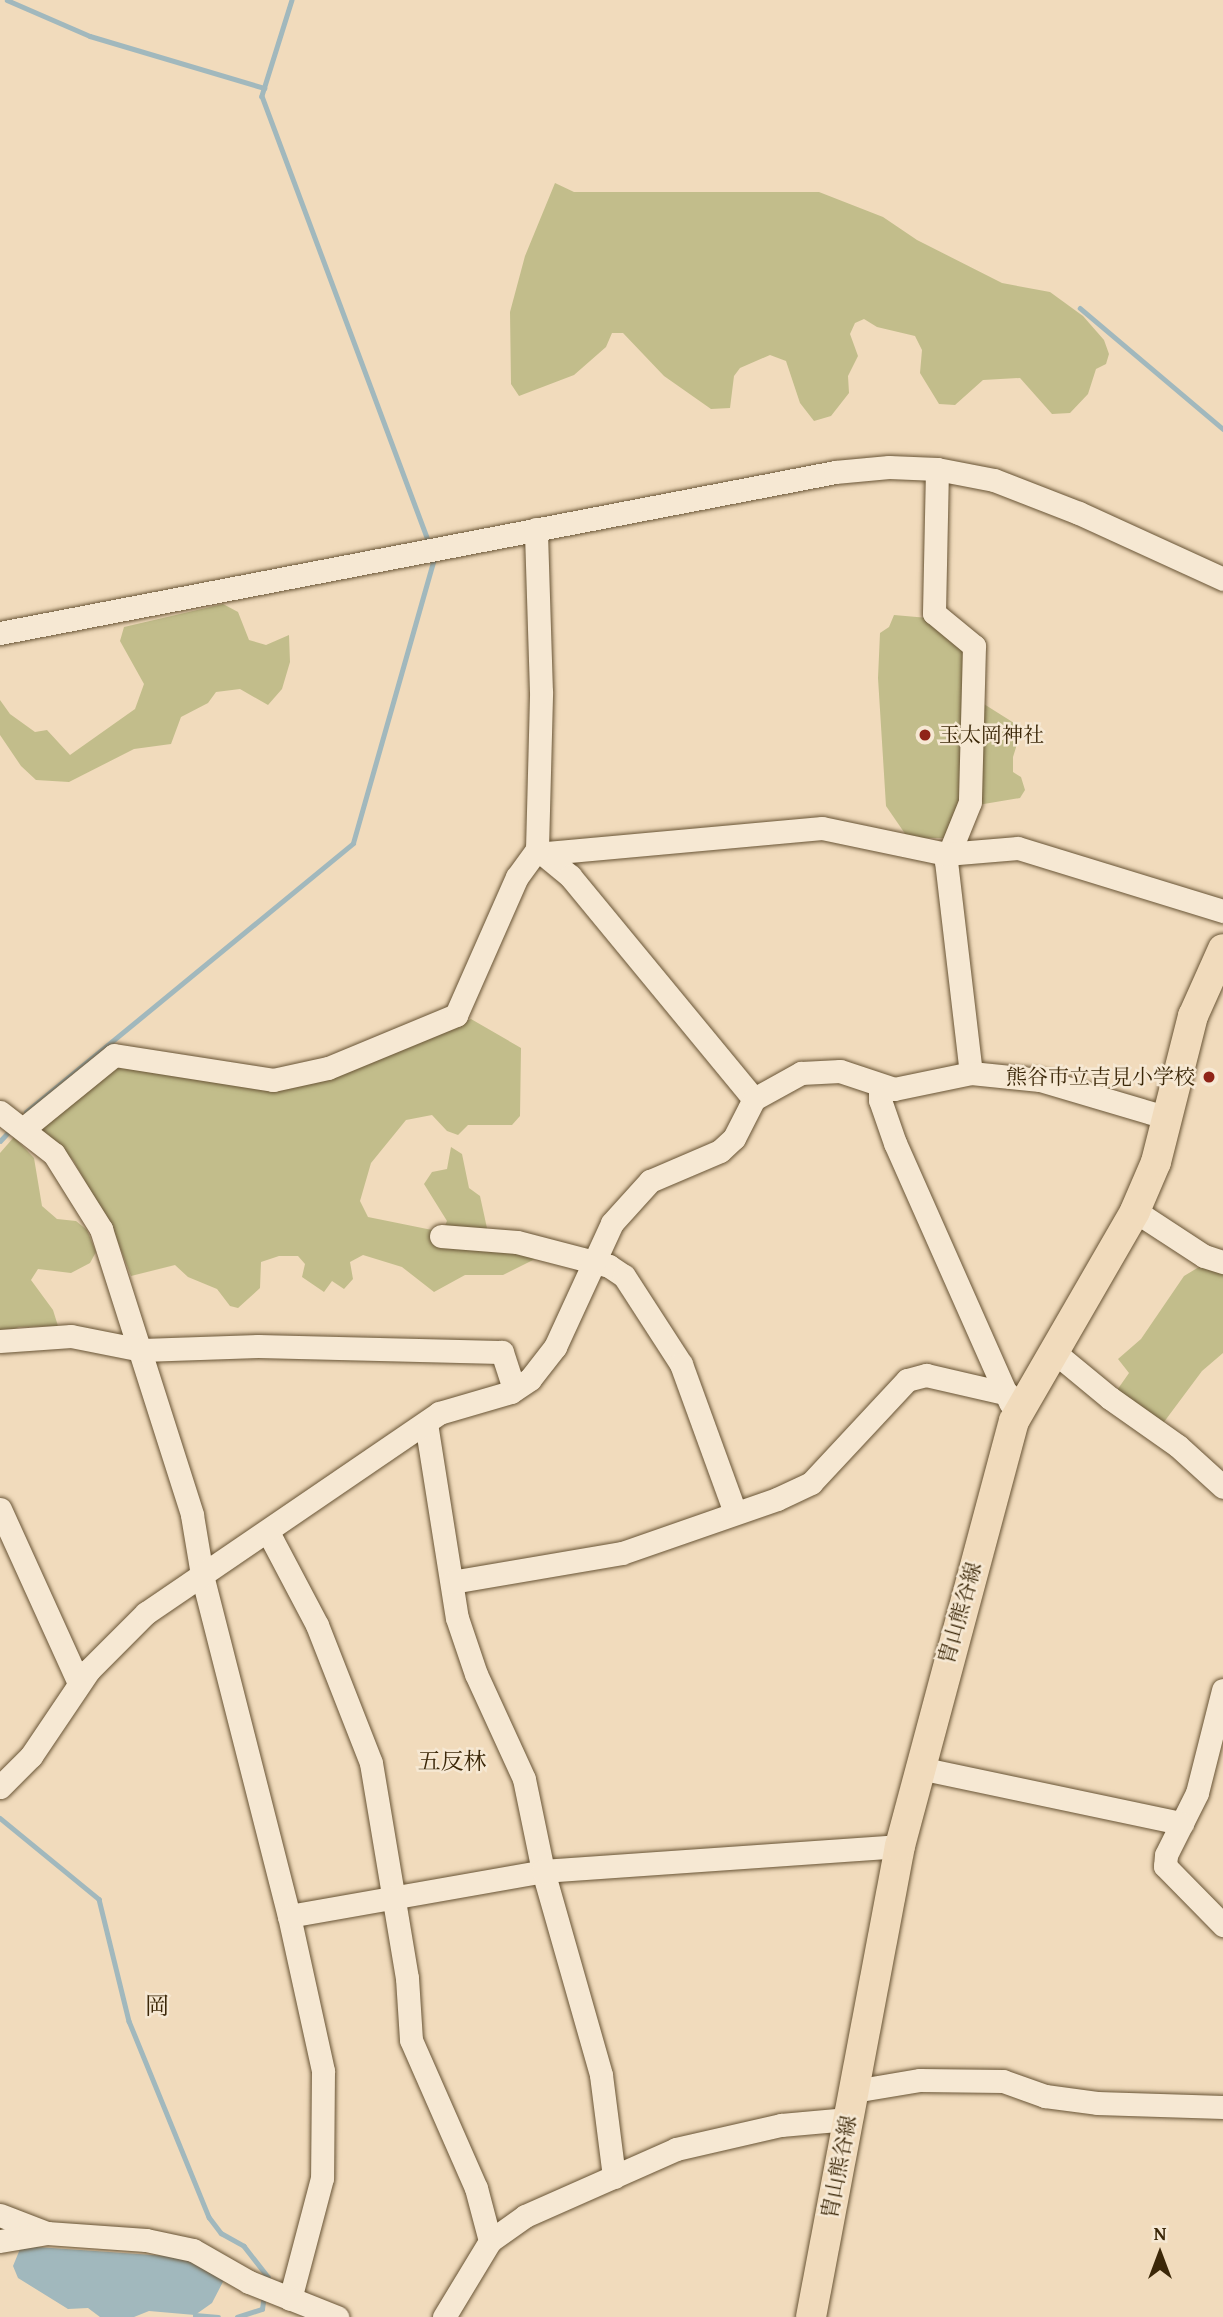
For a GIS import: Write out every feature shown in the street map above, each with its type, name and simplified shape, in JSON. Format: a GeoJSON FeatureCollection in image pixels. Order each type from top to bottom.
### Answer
{"type":"FeatureCollection","features":[{"type":"Feature","properties":{"kind":"main road","name":"胄山熊谷線"},"geometry":{"type":"LineString","coordinates":[[811,2317],[900,1846],[1011,1408],[1053,1351],[1135,1211],[1156,1162],[1185,1040],[1223,949]]}},
{"type":"Feature","properties":{"kind":"street"},"geometry":{"type":"LineString","coordinates":[[937,469],[934,613],[974,646],[970,802],[946,854],[971,1073]]}},
{"type":"Feature","properties":{"kind":"street"},"geometry":{"type":"LineString","coordinates":[[0,633],[835,472],[937,469],[994,480],[1067,508],[1223,579]]}},
{"type":"Feature","properties":{"kind":"street"},"geometry":{"type":"LineString","coordinates":[[536,529],[542,851],[754,1099]]}},
{"type":"Feature","properties":{"kind":"street"},"geometry":{"type":"LineString","coordinates":[[23,1129],[114,1055],[273,1080],[328,1068],[456,1015],[517,877],[542,851],[822,828],[946,854],[1018,848],[1223,911]]}},
{"type":"Feature","properties":{"kind":"street"},"geometry":{"type":"LineString","coordinates":[[0,1787],[31,1756],[79,1683],[146,1613],[439,1413],[514,1390],[545,1365],[612,1223],[650,1181],[720,1151],[734,1138],[754,1099],[801,1073],[840,1071],[880,1087],[894,1089],[971,1073],[1040,1080],[1168,1118]]}},
{"type":"Feature","properties":{"kind":"street"},"geometry":{"type":"LineString","coordinates":[[880,1087],[880,1100],[895,1143],[1011,1408]]}},
{"type":"Feature","properties":{"kind":"street"},"geometry":{"type":"LineString","coordinates":[[0,1112],[54,1154],[101,1229],[142,1350],[192,1515],[202,1575],[318,2036],[326,2122],[319,2190],[290,2299]]}},
{"type":"Feature","properties":{"kind":"street"},"geometry":{"type":"LineString","coordinates":[[1135,1211],[1203,1256],[1223,1262]]}},
{"type":"Feature","properties":{"kind":"street"},"geometry":{"type":"LineString","coordinates":[[441,1236],[517,1242],[594,1262],[624,1276],[681,1364],[734,1510]]}},
{"type":"Feature","properties":{"kind":"street"},"geometry":{"type":"LineString","coordinates":[[0,1341],[71,1336],[142,1350],[258,1346],[502,1352],[514,1390]]}},
{"type":"Feature","properties":{"kind":"street"},"geometry":{"type":"LineString","coordinates":[[1053,1351],[1178,1446],[1223,1487]]}},
{"type":"Feature","properties":{"kind":"street"},"geometry":{"type":"LineString","coordinates":[[452,1581],[602,1558],[734,1510],[777,1499],[811,1483],[907,1380],[926,1375],[1011,1408]]}},
{"type":"Feature","properties":{"kind":"street"},"geometry":{"type":"LineString","coordinates":[[426,1423],[457,1618],[475,1674],[524,1779],[543,1871],[601,2075],[614,2178]]}},
{"type":"Feature","properties":{"kind":"street"},"geometry":{"type":"LineString","coordinates":[[0,1510],[79,1683]]}},
{"type":"Feature","properties":{"kind":"street"},"geometry":{"type":"LineString","coordinates":[[268,1532],[317,1626],[371,1763],[391,1897],[407,1978],[411,2040],[476,2188],[490,2241]]}},
{"type":"Feature","properties":{"kind":"street"},"geometry":{"type":"LineString","coordinates":[[1220,1917],[1165,1866],[1166,1855],[1197,1793],[1223,1690]]}},
{"type":"Feature","properties":{"kind":"street"},"geometry":{"type":"LineString","coordinates":[[920,1768],[1182,1822]]}},
{"type":"Feature","properties":{"kind":"street"},"geometry":{"type":"LineString","coordinates":[[289,1916],[543,1871],[900,1846]]}},
{"type":"Feature","properties":{"kind":"street"},"geometry":{"type":"LineString","coordinates":[[444,2317],[490,2241],[526,2216],[676,2149],[851,2105],[920,2080],[1003,2081],[1045,2095],[1097,2103],[1223,2107]]}},
{"type":"Feature","properties":{"kind":"street"},"geometry":{"type":"LineString","coordinates":[[0,2214],[47,2233]]}},
{"type":"Feature","properties":{"kind":"street"},"geometry":{"type":"LineString","coordinates":[[0,2241],[47,2233],[165,2242],[193,2250],[290,2299],[337,2317]]}},
{"type":"Feature","properties":{"kind":"shaded area"},"geometry":{"type":"Polygon","coordinates":[[[555,183],[574,192],[819,192],[883,217],[917,240],[1002,283],[1050,292],[1083,316],[1104,340],[1109,354],[1106,364],[1096,369],[1088,394],[1070,413],[1052,414],[1020,378],[983,380],[955,405],[939,404],[920,373],[922,350],[915,336],[877,327],[864,319],[855,323],[850,334],[858,356],[848,376],[849,393],[831,416],[814,421],[800,403],[786,361],[770,355],[740,368],[734,376],[730,408],[711,409],[664,376],[623,333],[612,333],[606,347],[574,375],[519,396],[511,384],[510,312],[525,256],[555,183]]]}},
{"type":"Feature","properties":{"kind":"shaded area"},"geometry":{"type":"Polygon","coordinates":[[[223,604],[238,612],[249,640],[266,645],[289,635],[290,662],[282,689],[268,705],[240,689],[216,692],[208,703],[181,717],[171,744],[134,749],[69,782],[36,780],[21,766],[0,735],[0,700],[10,714],[35,732],[47,730],[70,755],[135,709],[144,684],[120,641],[124,627],[223,604]]]}},
{"type":"Feature","properties":{"kind":"shaded area"},"geometry":{"type":"Polygon","coordinates":[[[894,615],[928,618],[965,646],[968,694],[1022,728],[1013,757],[1013,772],[1021,777],[1025,790],[1020,798],[960,808],[948,838],[908,838],[886,806],[878,678],[880,633],[889,627],[894,615]]]}},
{"type":"Feature","properties":{"kind":"shaded area"},"geometry":{"type":"Polygon","coordinates":[[[471,1019],[521,1048],[520,1116],[512,1125],[468,1125],[458,1135],[447,1131],[432,1115],[406,1120],[371,1163],[360,1201],[368,1217],[442,1232],[447,1221],[424,1184],[432,1172],[447,1169],[451,1147],[462,1154],[469,1188],[480,1196],[490,1242],[539,1257],[503,1275],[465,1275],[434,1292],[402,1267],[363,1255],[350,1262],[353,1279],[344,1289],[332,1281],[324,1292],[302,1277],[305,1264],[298,1256],[279,1256],[261,1262],[260,1288],[238,1308],[230,1306],[217,1289],[188,1277],[175,1265],[131,1276],[114,1232],[73,1160],[37,1127],[114,1067],[273,1089],[317,1083],[471,1019]]]}},
{"type":"Feature","properties":{"kind":"shaded area"},"geometry":{"type":"Polygon","coordinates":[[[14,1137],[34,1158],[42,1206],[57,1219],[76,1221],[87,1230],[96,1252],[90,1263],[71,1273],[38,1269],[31,1280],[53,1310],[58,1326],[19,1327],[0,1334],[0,1153],[14,1137]]]}},
{"type":"Feature","properties":{"kind":"shaded area"},"geometry":{"type":"Polygon","coordinates":[[[1199,1267],[1223,1268],[1223,1353],[1202,1371],[1164,1422],[1153,1419],[1115,1393],[1129,1373],[1118,1359],[1141,1339],[1184,1276],[1199,1267]]]}},
{"type":"Feature","properties":{"kind":"water"},"geometry":{"type":"Polygon","coordinates":[[[37,2247],[182,2257],[226,2276],[212,2303],[195,2315],[149,2311],[134,2317],[100,2317],[88,2308],[68,2309],[18,2278],[13,2266],[20,2249],[37,2247]]]}},
{"type":"Feature","properties":{"kind":"waterway"},"geometry":{"type":"LineString","coordinates":[[7,0],[90,36],[264,88]]}},
{"type":"Feature","properties":{"kind":"waterway"},"geometry":{"type":"LineString","coordinates":[[292,0],[262,96],[429,542]]}},
{"type":"Feature","properties":{"kind":"waterway"},"geometry":{"type":"LineString","coordinates":[[1080,308],[1223,429]]}},
{"type":"Feature","properties":{"kind":"waterway"},"geometry":{"type":"LineString","coordinates":[[26,1112],[353,843],[435,556]]}},
{"type":"Feature","properties":{"kind":"waterway"},"geometry":{"type":"LineString","coordinates":[[0,1141],[11,1129]]}},
{"type":"Feature","properties":{"kind":"waterway"},"geometry":{"type":"LineString","coordinates":[[0,1818],[99,1899],[129,2021],[209,2217],[221,2233],[244,2246],[268,2277],[267,2282]]}},
{"type":"Feature","properties":{"kind":"waterway"},"geometry":{"type":"LineString","coordinates":[[237,2317],[262,2309],[264,2294]]}},
{"type":"Feature","properties":{"kind":"waterway"},"geometry":{"type":"LineString","coordinates":[[195,2315],[218,2317]]}},
{"type":"Feature","properties":{"kind":"place","name":"玉太岡神社"},"geometry":{"type":"Point","coordinates":[925,735]}},
{"type":"Feature","properties":{"kind":"place","name":"熊谷市立吉見小学校"},"geometry":{"type":"Point","coordinates":[1209,1077]}},
{"type":"Feature","properties":{"kind":"district","name":"五反林"},"geometry":{"type":"Point","coordinates":[452,1761]}},
{"type":"Feature","properties":{"kind":"district","name":"岡"},"geometry":{"type":"Point","coordinates":[157,2006]}}]}
